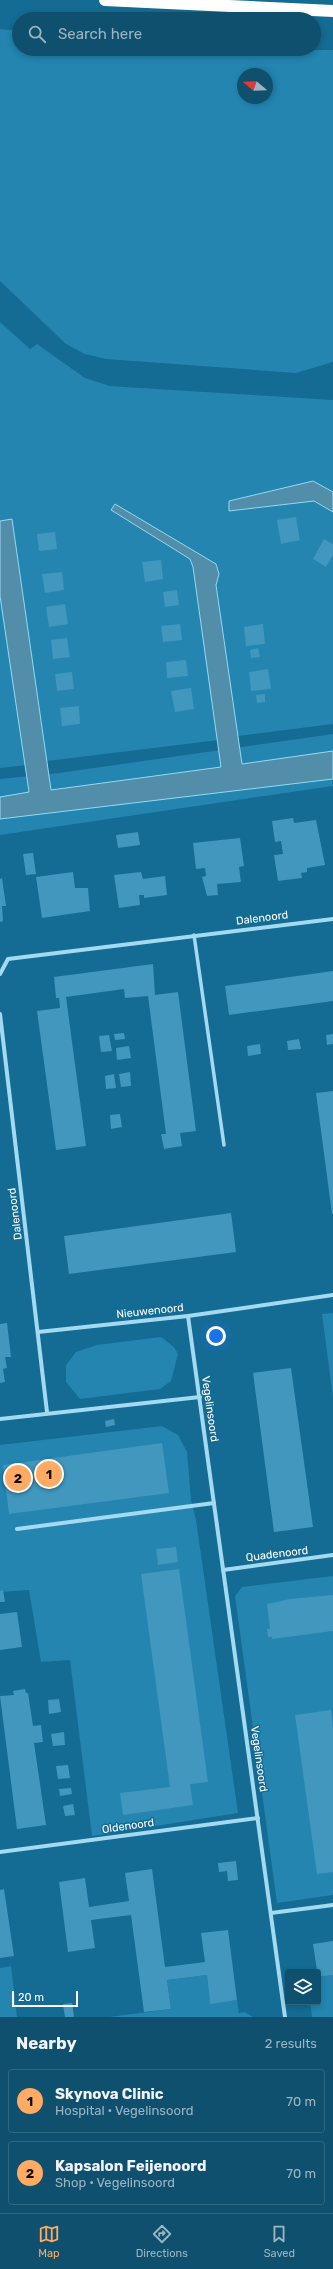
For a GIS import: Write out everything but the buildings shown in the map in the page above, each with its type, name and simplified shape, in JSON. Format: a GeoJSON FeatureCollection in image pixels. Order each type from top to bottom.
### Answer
{"type":"FeatureCollection","features":[{"type":"Feature","properties":{"kind":"highway"},"geometry":{"type":"LineString","coordinates":[[105,0],[333,11]]}},
{"type":"Feature","properties":{"kind":"street","name":"Dalenoord"},"geometry":{"type":"LineString","coordinates":[[0,974],[8,959],[333,919]]}},
{"type":"Feature","properties":{"kind":"street"},"geometry":{"type":"LineString","coordinates":[[194,935],[224,1145]]}},
{"type":"Feature","properties":{"kind":"street","name":"Dalenoord"},"geometry":{"type":"LineString","coordinates":[[0,1014],[47,1412]]}},
{"type":"Feature","properties":{"kind":"street","name":"Nieuwenoord"},"geometry":{"type":"LineString","coordinates":[[38,1332],[188,1316],[333,1295]]}},
{"type":"Feature","properties":{"kind":"street","name":"Vegelinsoord"},"geometry":{"type":"LineString","coordinates":[[188,1316],[285,2017]]}},
{"type":"Feature","properties":{"kind":"street"},"geometry":{"type":"LineString","coordinates":[[0,1419],[47,1412],[200,1397]]}},
{"type":"Feature","properties":{"kind":"street"},"geometry":{"type":"LineString","coordinates":[[17,1530],[214,1503]]}},
{"type":"Feature","properties":{"kind":"street","name":"Quadenoord"},"geometry":{"type":"LineString","coordinates":[[224,1570],[333,1556]]}},
{"type":"Feature","properties":{"kind":"street","name":"Oldenoord"},"geometry":{"type":"LineString","coordinates":[[0,1852],[258,1818]]}},
{"type":"Feature","properties":{"kind":"street"},"geometry":{"type":"LineString","coordinates":[[271,1913],[333,1905]]}},
{"type":"Feature","properties":{"kind":"shaded area"},"geometry":{"type":"Polygon","coordinates":[[[0,29],[12,30],[12,56],[321,56],[321,50],[333,50],[333,362],[296,373],[106,359],[85,354],[66,344],[0,281],[0,29]]]}},
{"type":"Feature","properties":{"kind":"shaded area"},"geometry":{"type":"Polygon","coordinates":[[[0,322],[30,349],[37,344],[85,378],[110,386],[333,400],[333,492],[313,481],[229,501],[230,511],[314,501],[333,512],[333,724],[238,736],[216,585],[219,574],[115,504],[111,510],[190,559],[193,567],[219,740],[47,761],[12,520],[0,521],[0,322]]]}},
{"type":"Feature","properties":{"kind":"shaded area"},"geometry":{"type":"Polygon","coordinates":[[[313,481],[333,492],[333,512],[314,501],[229,511],[229,501],[313,481]]]}},
{"type":"Feature","properties":{"kind":"shaded area"},"geometry":{"type":"Polygon","coordinates":[[[115,504],[216,564],[219,574],[216,585],[242,764],[333,751],[333,779],[0,819],[0,797],[29,792],[0,596],[0,521],[12,519],[51,790],[221,767],[193,567],[190,559],[111,510],[115,504]]]}},
{"type":"Feature","properties":{"kind":"shaded area"},"geometry":{"type":"Polygon","coordinates":[[[0,596],[27,765],[0,768],[0,596]]]}},
{"type":"Feature","properties":{"kind":"shaded area"},"geometry":{"type":"Polygon","coordinates":[[[333,734],[333,759],[330,760],[333,786],[0,835],[0,779],[59,773],[333,734]]]}},
{"type":"Feature","properties":{"kind":"shaded area"},"geometry":{"type":"Polygon","coordinates":[[[333,1313],[333,1398],[322,1314],[333,1313]]]}},
{"type":"Feature","properties":{"kind":"shaded area"},"geometry":{"type":"Polygon","coordinates":[[[161,1337],[174,1347],[178,1354],[171,1381],[160,1389],[80,1399],[66,1382],[66,1365],[76,1352],[97,1345],[161,1337]]]}},
{"type":"Feature","properties":{"kind":"shaded area"},"geometry":{"type":"Polygon","coordinates":[[[162,1426],[178,1435],[187,1452],[191,1500],[196,1520],[238,1813],[92,1836],[70,1660],[41,1662],[29,1590],[0,1592],[0,1445],[162,1426]]]}},
{"type":"Feature","properties":{"kind":"shaded area"},"geometry":{"type":"Polygon","coordinates":[[[333,1576],[333,1895],[277,1903],[235,1596],[242,1587],[333,1576]]]}},
{"type":"Feature","properties":{"kind":"shaded area"},"geometry":{"type":"Polygon","coordinates":[[[11,1966],[17,2017],[0,2017],[0,1968],[11,1966]]]}},
{"type":"Feature","properties":{"kind":"shaded area"},"geometry":{"type":"Polygon","coordinates":[[[207,1975],[210,2003],[237,2000],[239,2013],[245,2012],[253,2017],[109,2017],[171,2009],[167,1980],[207,1975]]]}},
{"type":"Feature","properties":{"kind":"shaded area"},"geometry":{"type":"Polygon","coordinates":[[[333,1975],[333,2017],[312,2017],[310,2005],[321,2005],[321,1977],[333,1975]]]}},
{"type":"Feature","properties":{"kind":"place","name":"Skynova Clinic"},"geometry":{"type":"Point","coordinates":[49,1474]}},
{"type":"Feature","properties":{"kind":"place","name":"Kapsalon Feijenoord"},"geometry":{"type":"Point","coordinates":[18,1478]}}]}
